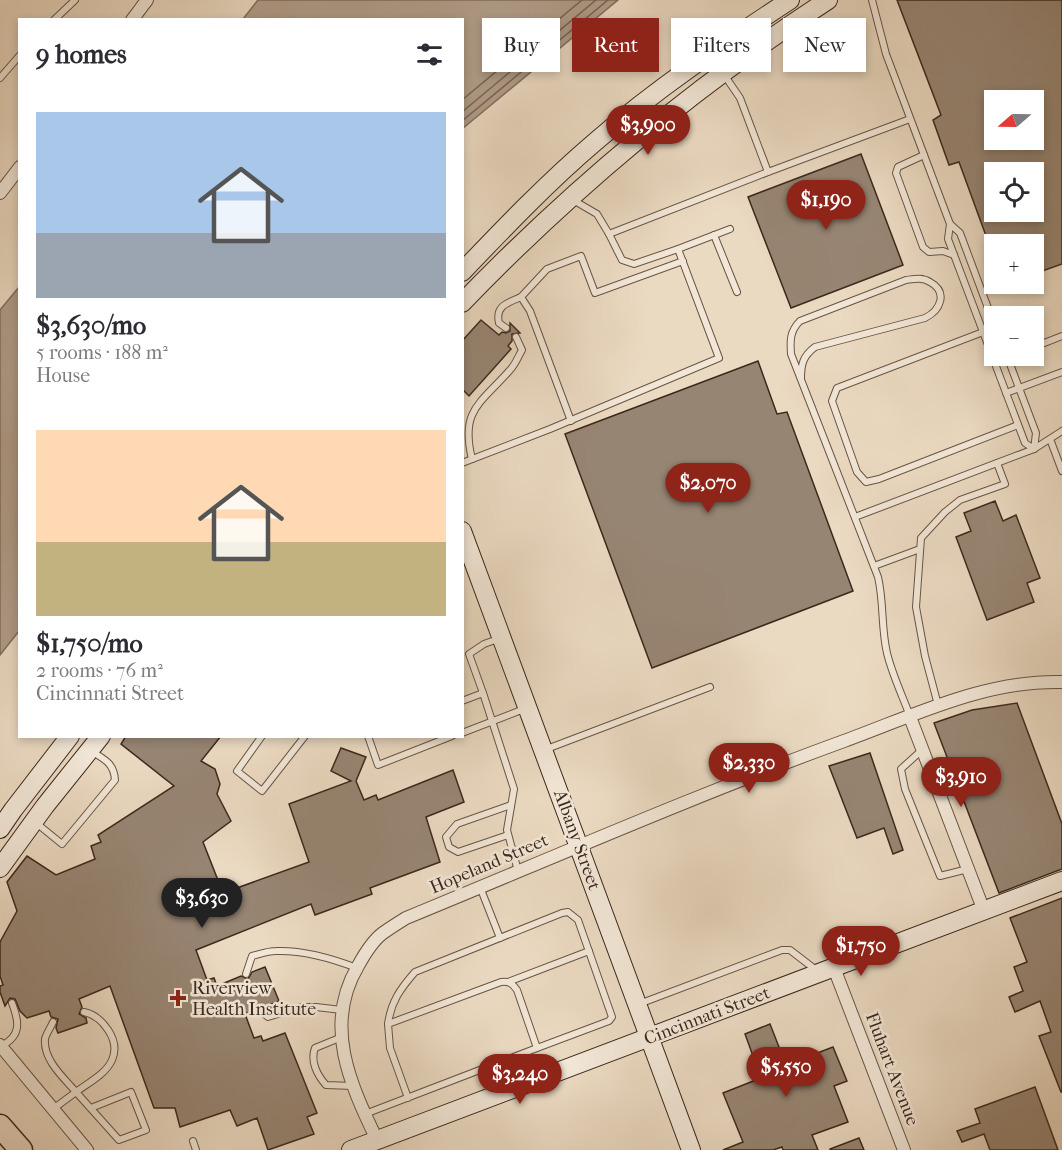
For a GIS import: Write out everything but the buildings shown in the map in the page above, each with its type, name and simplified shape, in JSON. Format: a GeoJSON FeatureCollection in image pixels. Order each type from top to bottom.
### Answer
{"type":"FeatureCollection","features":[{"type":"Feature","properties":{"kind":"highway"},"geometry":{"type":"LineString","coordinates":[[0,1126],[21,1150]]}},
{"type":"Feature","properties":{"kind":"street"},"geometry":{"type":"LineString","coordinates":[[134,18],[147,0]]}},
{"type":"Feature","properties":{"kind":"street"},"geometry":{"type":"LineString","coordinates":[[464,270],[519,211],[595,142],[656,93],[790,0]]}},
{"type":"Feature","properties":{"kind":"street"},"geometry":{"type":"LineString","coordinates":[[464,301],[501,262],[570,198],[723,73],[769,38],[828,0]]}},
{"type":"Feature","properties":{"kind":"street"},"geometry":{"type":"LineString","coordinates":[[0,194],[18,170]]}},
{"type":"Feature","properties":{"kind":"street","name":"Albany Street"},"geometry":{"type":"LineString","coordinates":[[464,536],[691,1150]]}},
{"type":"Feature","properties":{"kind":"street","name":"Hopeland Street"},"geometry":{"type":"LineString","coordinates":[[377,1140],[353,1086],[343,1052],[342,1010],[347,988],[357,968],[366,952],[381,934],[406,918],[518,871],[808,754],[938,705],[1003,687],[1062,682]]}},
{"type":"Feature","properties":{"kind":"street"},"geometry":{"type":"LineString","coordinates":[[910,717],[984,911]]}},
{"type":"Feature","properties":{"kind":"street"},"geometry":{"type":"LineString","coordinates":[[0,829],[70,738]]}},
{"type":"Feature","properties":{"kind":"street"},"geometry":{"type":"LineString","coordinates":[[0,868],[96,743],[79,738]]}},
{"type":"Feature","properties":{"kind":"street"},"geometry":{"type":"LineString","coordinates":[[15,807],[34,821]]}},
{"type":"Feature","properties":{"kind":"street","name":"Cincinnati Street"},"geometry":{"type":"LineString","coordinates":[[351,1150],[1062,881]]}},
{"type":"Feature","properties":{"kind":"street","name":"Fluhart Avenue"},"geometry":{"type":"LineString","coordinates":[[826,970],[904,1150]]}},
{"type":"Feature","properties":{"kind":"street"},"geometry":{"type":"LineString","coordinates":[[0,1045],[87,1150]]}},
{"type":"Feature","properties":{"kind":"lane"},"geometry":{"type":"LineString","coordinates":[[56,18],[75,0]]}},
{"type":"Feature","properties":{"kind":"lane"},"geometry":{"type":"LineString","coordinates":[[872,0],[885,54],[950,225],[948,239],[983,332],[837,388],[832,401],[857,472],[866,482],[1018,425]]}},
{"type":"Feature","properties":{"kind":"lane"},"geometry":{"type":"LineString","coordinates":[[0,78],[18,57]]}},
{"type":"Feature","properties":{"kind":"lane"},"geometry":{"type":"LineString","coordinates":[[723,73],[740,98],[768,172]]}},
{"type":"Feature","properties":{"kind":"lane"},"geometry":{"type":"LineString","coordinates":[[609,234],[910,119]]}},
{"type":"Feature","properties":{"kind":"lane"},"geometry":{"type":"LineString","coordinates":[[924,155],[898,167],[896,171],[923,247],[929,252],[943,250],[954,255]]}},
{"type":"Feature","properties":{"kind":"lane"},"geometry":{"type":"LineString","coordinates":[[570,198],[597,214],[622,260],[634,264],[730,229]]}},
{"type":"Feature","properties":{"kind":"lane"},"geometry":{"type":"LineString","coordinates":[[950,225],[960,233],[987,306]]}},
{"type":"Feature","properties":{"kind":"lane"},"geometry":{"type":"LineString","coordinates":[[714,235],[737,292]]}},
{"type":"Feature","properties":{"kind":"lane"},"geometry":{"type":"LineString","coordinates":[[464,462],[571,421],[719,358],[678,249]]}},
{"type":"Feature","properties":{"kind":"lane"},"geometry":{"type":"LineString","coordinates":[[502,326],[498,312],[502,306],[521,297],[547,269],[581,256],[594,293],[683,261]]}},
{"type":"Feature","properties":{"kind":"lane"},"geometry":{"type":"LineString","coordinates":[[801,379],[801,365],[807,354],[815,347],[925,318],[936,313],[940,305],[940,296],[936,287],[920,278],[906,280],[800,321],[794,327],[790,337],[791,354],[874,566],[882,594],[887,654],[910,717]]}},
{"type":"Feature","properties":{"kind":"lane"},"geometry":{"type":"LineString","coordinates":[[521,297],[530,311],[571,421]]}},
{"type":"Feature","properties":{"kind":"lane"},"geometry":{"type":"LineString","coordinates":[[1044,343],[1062,336]]}},
{"type":"Feature","properties":{"kind":"lane"},"geometry":{"type":"LineString","coordinates":[[471,459],[467,439],[471,413],[512,368],[522,350],[516,338]]}},
{"type":"Feature","properties":{"kind":"lane"},"geometry":{"type":"LineString","coordinates":[[996,366],[1025,442],[1034,449]]}},
{"type":"Feature","properties":{"kind":"lane"},"geometry":{"type":"LineString","coordinates":[[1012,366],[1036,433],[1034,449]]}},
{"type":"Feature","properties":{"kind":"lane"},"geometry":{"type":"LineString","coordinates":[[1006,393],[1062,372]]}},
{"type":"Feature","properties":{"kind":"lane"},"geometry":{"type":"LineString","coordinates":[[855,517],[1034,449],[1062,431]]}},
{"type":"Feature","properties":{"kind":"lane"},"geometry":{"type":"LineString","coordinates":[[1050,439],[1062,471]]}},
{"type":"Feature","properties":{"kind":"lane"},"geometry":{"type":"LineString","coordinates":[[938,705],[925,656],[916,607],[921,538],[945,512],[960,500],[1005,484],[997,463]]}},
{"type":"Feature","properties":{"kind":"lane"},"geometry":{"type":"LineString","coordinates":[[874,566],[920,549]]}},
{"type":"Feature","properties":{"kind":"lane"},"geometry":{"type":"LineString","coordinates":[[502,638],[484,644],[469,654],[494,721],[514,789],[507,830],[518,871]]}},
{"type":"Feature","properties":{"kind":"lane"},"geometry":{"type":"LineString","coordinates":[[544,750],[710,687]]}},
{"type":"Feature","properties":{"kind":"lane"},"geometry":{"type":"LineString","coordinates":[[464,700],[483,693]]}},
{"type":"Feature","properties":{"kind":"lane"},"geometry":{"type":"LineString","coordinates":[[464,732],[528,708]]}},
{"type":"Feature","properties":{"kind":"lane"},"geometry":{"type":"LineString","coordinates":[[261,738],[237,771],[262,791],[303,738]]}},
{"type":"Feature","properties":{"kind":"lane"},"geometry":{"type":"LineString","coordinates":[[369,738],[378,765],[447,738]]}},
{"type":"Feature","properties":{"kind":"lane"},"geometry":{"type":"LineString","coordinates":[[34,821],[62,844],[115,780],[114,770],[96,743]]}},
{"type":"Feature","properties":{"kind":"lane"},"geometry":{"type":"LineString","coordinates":[[923,750],[901,770],[905,789],[940,876],[968,869]]}},
{"type":"Feature","properties":{"kind":"lane"},"geometry":{"type":"LineString","coordinates":[[508,835],[458,852],[449,847],[446,837],[457,824],[511,805]]}},
{"type":"Feature","properties":{"kind":"lane"},"geometry":{"type":"LineString","coordinates":[[480,888],[500,938]]}},
{"type":"Feature","properties":{"kind":"lane"},"geometry":{"type":"LineString","coordinates":[[365,1115],[609,1021],[612,1017],[578,920],[568,912],[562,913],[415,972],[400,989],[391,1007],[388,1024],[390,1048],[408,1098]]}},
{"type":"Feature","properties":{"kind":"lane"},"geometry":{"type":"LineString","coordinates":[[638,1004],[782,950],[790,950],[826,970]]}},
{"type":"Feature","properties":{"kind":"lane"},"geometry":{"type":"LineString","coordinates":[[246,974],[252,956],[275,951],[303,953],[332,959],[357,968]]}},
{"type":"Feature","properties":{"kind":"lane"},"geometry":{"type":"LineString","coordinates":[[388,1024],[589,951]]}},
{"type":"Feature","properties":{"kind":"lane"},"geometry":{"type":"LineString","coordinates":[[508,982],[517,990],[537,1048]]}},
{"type":"Feature","properties":{"kind":"lane"},"geometry":{"type":"LineString","coordinates":[[0,1045],[8,1042],[15,1035],[19,1026],[12,1003]]}},
{"type":"Feature","properties":{"kind":"lane"},"geometry":{"type":"LineString","coordinates":[[258,1009],[268,1017],[301,1007],[342,1010]]}},
{"type":"Feature","properties":{"kind":"lane"},"geometry":{"type":"LineString","coordinates":[[49,1105],[76,1092],[100,1074],[112,1059],[113,1044],[106,1025],[92,1014],[84,1012]]}},
{"type":"Feature","properties":{"kind":"lane"},"geometry":{"type":"LineString","coordinates":[[53,1022],[45,1038],[48,1054],[54,1066],[76,1092],[90,1108],[118,1140],[146,1130],[131,1092],[90,1108]]}},
{"type":"Feature","properties":{"kind":"lane"},"geometry":{"type":"LineString","coordinates":[[342,1037],[315,1048],[314,1065],[326,1085],[353,1086]]}},
{"type":"Feature","properties":{"kind":"lane"},"geometry":{"type":"LineString","coordinates":[[193,1141],[196,1150]]}},
{"type":"Feature","properties":{"kind":"water"},"geometry":{"type":"Polygon","coordinates":[[[258,0],[618,0],[596,18],[572,18],[572,38],[560,48],[560,18],[482,18],[482,72],[531,72],[464,127],[464,18],[244,18],[258,0]]]}},
{"type":"Feature","properties":{"kind":"water"},"geometry":{"type":"Polygon","coordinates":[[[18,288],[18,632],[0,655],[0,310],[18,288]]]}},
{"type":"Feature","properties":{"kind":"place","name":"Riverview Health Institute"},"geometry":{"type":"Point","coordinates":[178,998]}}]}
